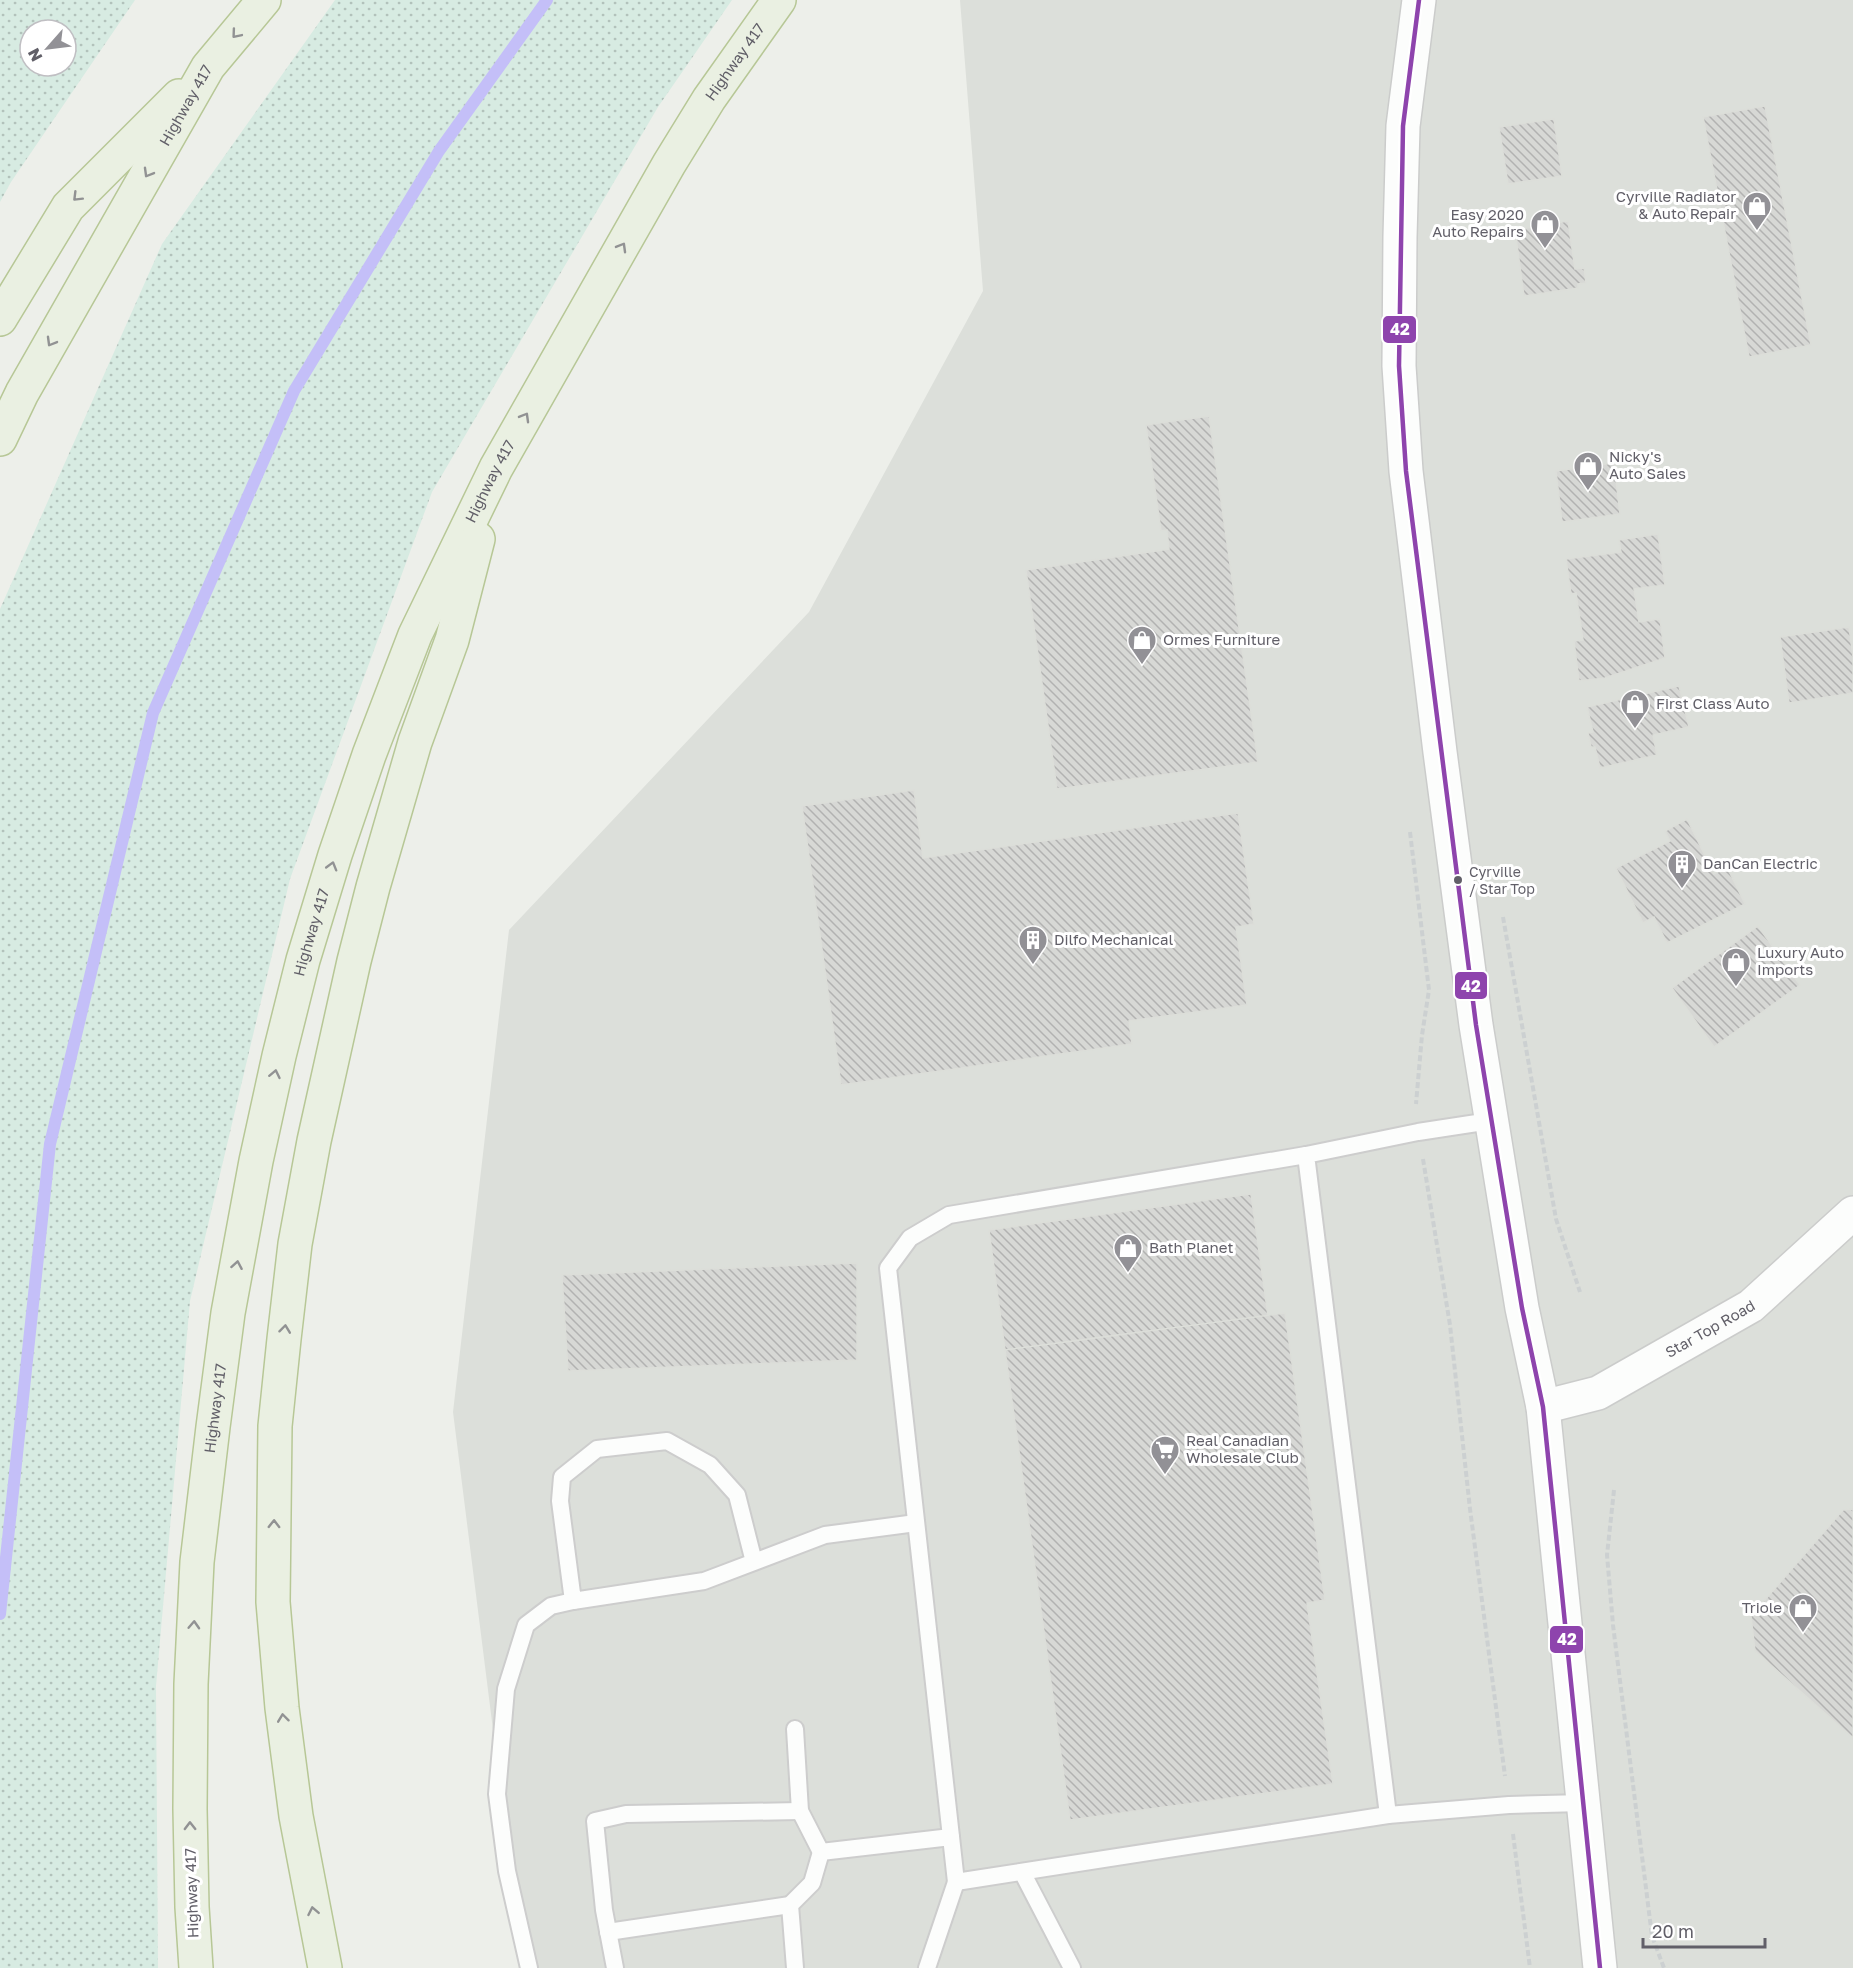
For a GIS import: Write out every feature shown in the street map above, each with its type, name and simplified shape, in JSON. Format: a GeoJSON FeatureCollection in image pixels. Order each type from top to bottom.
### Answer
{"type":"FeatureCollection","features":[{"type":"Feature","properties":{"kind":"highway","name":"Highway 417"},"geometry":{"type":"LineString","coordinates":[[0,439],[22,393],[208,67],[264,0]]}},
{"type":"Feature","properties":{"kind":"highway","name":"Highway 417"},"geometry":{"type":"LineString","coordinates":[[196,1968],[190,1809],[191,1684],[197,1562],[213,1427],[228,1313],[256,1161],[303,960],[334,855],[415,635],[496,468],[669,164],[709,99],[779,0]]}},
{"type":"Feature","properties":{"kind":"highway"},"geometry":{"type":"LineString","coordinates":[[0,319],[68,207],[208,67]]}},
{"type":"Feature","properties":{"kind":"highway"},"geometry":{"type":"LineString","coordinates":[[325,1968],[296,1816],[282,1708],[273,1602],[275,1426],[285,1329],[295,1244],[312,1152],[354,961],[415,742],[452,640],[496,468]]}},
{"type":"Feature","properties":{"kind":"main road"},"geometry":{"type":"LineString","coordinates":[[1419,0],[1404,126],[1399,366],[1406,471],[1438,740],[1490,1121],[1522,1308],[1543,1407],[1600,1968]]}},
{"type":"Feature","properties":{"kind":"main road","name":"Star Top Road"},"geometry":{"type":"LineString","coordinates":[[1543,1407],[1598,1393],[1751,1306],[1853,1213]]}},
{"type":"Feature","properties":{"kind":"lane"},"geometry":{"type":"LineString","coordinates":[[927,1968],[956,1882],[888,1268],[910,1238],[949,1215],[1306,1155],[1418,1132],[1490,1121]]}},
{"type":"Feature","properties":{"kind":"lane"},"geometry":{"type":"LineString","coordinates":[[1306,1155],[1388,1815]]}},
{"type":"Feature","properties":{"kind":"lane"},"geometry":{"type":"LineString","coordinates":[[573,1601],[560,1501],[561,1477],[597,1449],[667,1441],[710,1465],[737,1495],[754,1562]]}},
{"type":"Feature","properties":{"kind":"lane"},"geometry":{"type":"LineString","coordinates":[[529,1968],[507,1871],[497,1794],[506,1689],[526,1625],[551,1606],[704,1581],[825,1535],[916,1523]]}},
{"type":"Feature","properties":{"kind":"lane"},"geometry":{"type":"LineString","coordinates":[[608,1932],[790,1905],[812,1883],[821,1852],[800,1811],[795,1729]]}},
{"type":"Feature","properties":{"kind":"lane"},"geometry":{"type":"LineString","coordinates":[[956,1882],[1388,1815],[1509,1805],[1583,1803]]}},
{"type":"Feature","properties":{"kind":"lane"},"geometry":{"type":"LineString","coordinates":[[615,1968],[604,1910],[595,1821],[626,1814],[800,1811]]}},
{"type":"Feature","properties":{"kind":"lane"},"geometry":{"type":"LineString","coordinates":[[821,1852],[951,1837]]}},
{"type":"Feature","properties":{"kind":"lane"},"geometry":{"type":"LineString","coordinates":[[1022,1872],[1072,1968]]}},
{"type":"Feature","properties":{"kind":"lane"},"geometry":{"type":"LineString","coordinates":[[790,1905],[795,1968]]}},
{"type":"Feature","properties":{"kind":"path"},"geometry":{"type":"LineString","coordinates":[[1409,828],[1429,990],[1416,1102],[1418,1132],[1450,1325],[1470,1509],[1530,1968]]}},
{"type":"Feature","properties":{"kind":"path"},"geometry":{"type":"LineString","coordinates":[[1502,912],[1556,1219],[1580,1292]]}},
{"type":"Feature","properties":{"kind":"path"},"geometry":{"type":"LineString","coordinates":[[1614,1490],[1607,1555],[1613,1624],[1652,1936],[1664,1968]]}},
{"type":"Feature","properties":{"kind":"shaded area"},"geometry":{"type":"Polygon","coordinates":[[[960,0],[1853,0],[1853,1968],[523,1968],[453,1412],[509,930],[809,612],[983,291],[960,0]]]}},
{"type":"Feature","properties":{"kind":"green space"},"geometry":{"type":"Polygon","coordinates":[[[0,0],[135,0],[11,182],[0,202],[0,0]]]}},
{"type":"Feature","properties":{"kind":"green space"},"geometry":{"type":"Polygon","coordinates":[[[335,0],[732,0],[658,107],[432,492],[290,879],[190,1301],[156,1686],[158,1968],[0,1968],[0,609],[162,244],[335,0]]]}},
{"type":"Feature","properties":{"kind":"building","name":"Cyrville Radiator & Auto Repair"},"geometry":{"type":"Polygon","coordinates":[[[1765,106],[1811,345],[1749,357],[1703,117],[1765,106]]]}},
{"type":"Feature","properties":{"kind":"building"},"geometry":{"type":"Polygon","coordinates":[[[1554,119],[1562,176],[1508,184],[1499,127],[1554,119]]]}},
{"type":"Feature","properties":{"kind":"building","name":"Easy 2020 Auto Repairs"},"geometry":{"type":"Polygon","coordinates":[[[1568,221],[1575,269],[1584,268],[1586,283],[1578,284],[1578,288],[1524,296],[1515,230],[1568,221]]]}},
{"type":"Feature","properties":{"kind":"building","name":"Ormes Furniture"},"geometry":{"type":"Polygon","coordinates":[[[1209,416],[1258,762],[1057,789],[1026,570],[1169,549],[1167,530],[1161,531],[1146,425],[1209,416]]]}},
{"type":"Feature","properties":{"kind":"building","name":"Nicky's Auto Sales"},"geometry":{"type":"Polygon","coordinates":[[[1614,463],[1620,514],[1562,522],[1556,471],[1614,463]]]}},
{"type":"Feature","properties":{"kind":"building"},"geometry":{"type":"Polygon","coordinates":[[[1658,534],[1665,585],[1634,589],[1639,622],[1660,619],[1665,658],[1605,678],[1579,681],[1574,641],[1583,640],[1576,593],[1571,594],[1566,559],[1621,552],[1619,540],[1658,534]]]}},
{"type":"Feature","properties":{"kind":"building"},"geometry":{"type":"Polygon","coordinates":[[[1849,627],[1853,657],[1853,693],[1789,703],[1780,637],[1849,627]]]}},
{"type":"Feature","properties":{"kind":"building","name":"First Class Auto"},"geometry":{"type":"Polygon","coordinates":[[[1679,686],[1689,727],[1653,735],[1657,755],[1600,768],[1595,747],[1591,747],[1588,733],[1593,732],[1587,707],[1679,686]]]}},
{"type":"Feature","properties":{"kind":"building","name":"Dilfo Mechanical"},"geometry":{"type":"Polygon","coordinates":[[[914,790],[923,858],[1238,813],[1254,924],[1236,927],[1247,1005],[1129,1021],[1132,1044],[841,1085],[802,806],[914,790]]]}},
{"type":"Feature","properties":{"kind":"building","name":"DanCan Electric"},"geometry":{"type":"Polygon","coordinates":[[[1687,819],[1714,874],[1727,867],[1745,904],[1667,943],[1654,917],[1643,923],[1616,868],[1670,841],[1665,831],[1687,819]]]}},
{"type":"Feature","properties":{"kind":"building","name":"Luxury Auto Imports"},"geometry":{"type":"Polygon","coordinates":[[[1758,926],[1800,985],[1714,1047],[1672,988],[1758,926]]]}},
{"type":"Feature","properties":{"kind":"building","name":"Bath Planet"},"geometry":{"type":"Polygon","coordinates":[[[1251,1194],[1268,1316],[1005,1350],[989,1230],[1251,1194]]]}},
{"type":"Feature","properties":{"kind":"building"},"geometry":{"type":"Polygon","coordinates":[[[857,1263],[857,1360],[568,1371],[562,1275],[857,1263]]]}},
{"type":"Feature","properties":{"kind":"building","name":"Real Canadian Wholesale Club"},"geometry":{"type":"Polygon","coordinates":[[[1285,1313],[1325,1600],[1307,1603],[1333,1784],[1070,1820],[1005,1350],[1285,1313]]]}},
{"type":"Feature","properties":{"kind":"building","name":"Triole"},"geometry":{"type":"Polygon","coordinates":[[[1853,1509],[1853,1738],[1755,1651],[1751,1616],[1843,1510],[1853,1509]]]}},
{"type":"Feature","properties":{"kind":"waterway"},"geometry":{"type":"LineString","coordinates":[[0,1614],[50,1144],[153,713],[294,391],[439,151],[547,0]]}},
{"type":"Feature","properties":{"kind":"transit line","name":"42"},"geometry":{"type":"LineString","coordinates":[[1419,0],[1403,126],[1399,366],[1406,471],[1476,1025],[1522,1308],[1543,1407],[1600,1968]]}},
{"type":"Feature","properties":{"kind":"place","name":"Cyrville Radiator & Auto Repair"},"geometry":{"type":"Point","coordinates":[1757,232]}},
{"type":"Feature","properties":{"kind":"place","name":"Easy 2020 Auto Repairs"},"geometry":{"type":"Point","coordinates":[1545,250]}},
{"type":"Feature","properties":{"kind":"place","name":"Nicky's Auto Sales"},"geometry":{"type":"Point","coordinates":[1588,492]}},
{"type":"Feature","properties":{"kind":"place","name":"Ormes Furniture"},"geometry":{"type":"Point","coordinates":[1142,666]}},
{"type":"Feature","properties":{"kind":"place","name":"First Class Auto"},"geometry":{"type":"Point","coordinates":[1635,730]}},
{"type":"Feature","properties":{"kind":"place","name":"Cyrville / Star Top"},"geometry":{"type":"Point","coordinates":[1458,880]}},
{"type":"Feature","properties":{"kind":"place","name":"DanCan Electric"},"geometry":{"type":"Point","coordinates":[1682,890]}},
{"type":"Feature","properties":{"kind":"place","name":"Dilfo Mechanical"},"geometry":{"type":"Point","coordinates":[1033,966]}},
{"type":"Feature","properties":{"kind":"place","name":"Luxury Auto Imports"},"geometry":{"type":"Point","coordinates":[1736,988]}},
{"type":"Feature","properties":{"kind":"place","name":"Bath Planet"},"geometry":{"type":"Point","coordinates":[1128,1274]}},
{"type":"Feature","properties":{"kind":"place","name":"Real Canadian Wholesale Club"},"geometry":{"type":"Point","coordinates":[1165,1476]}},
{"type":"Feature","properties":{"kind":"place","name":"Triole"},"geometry":{"type":"Point","coordinates":[1803,1634]}}]}
